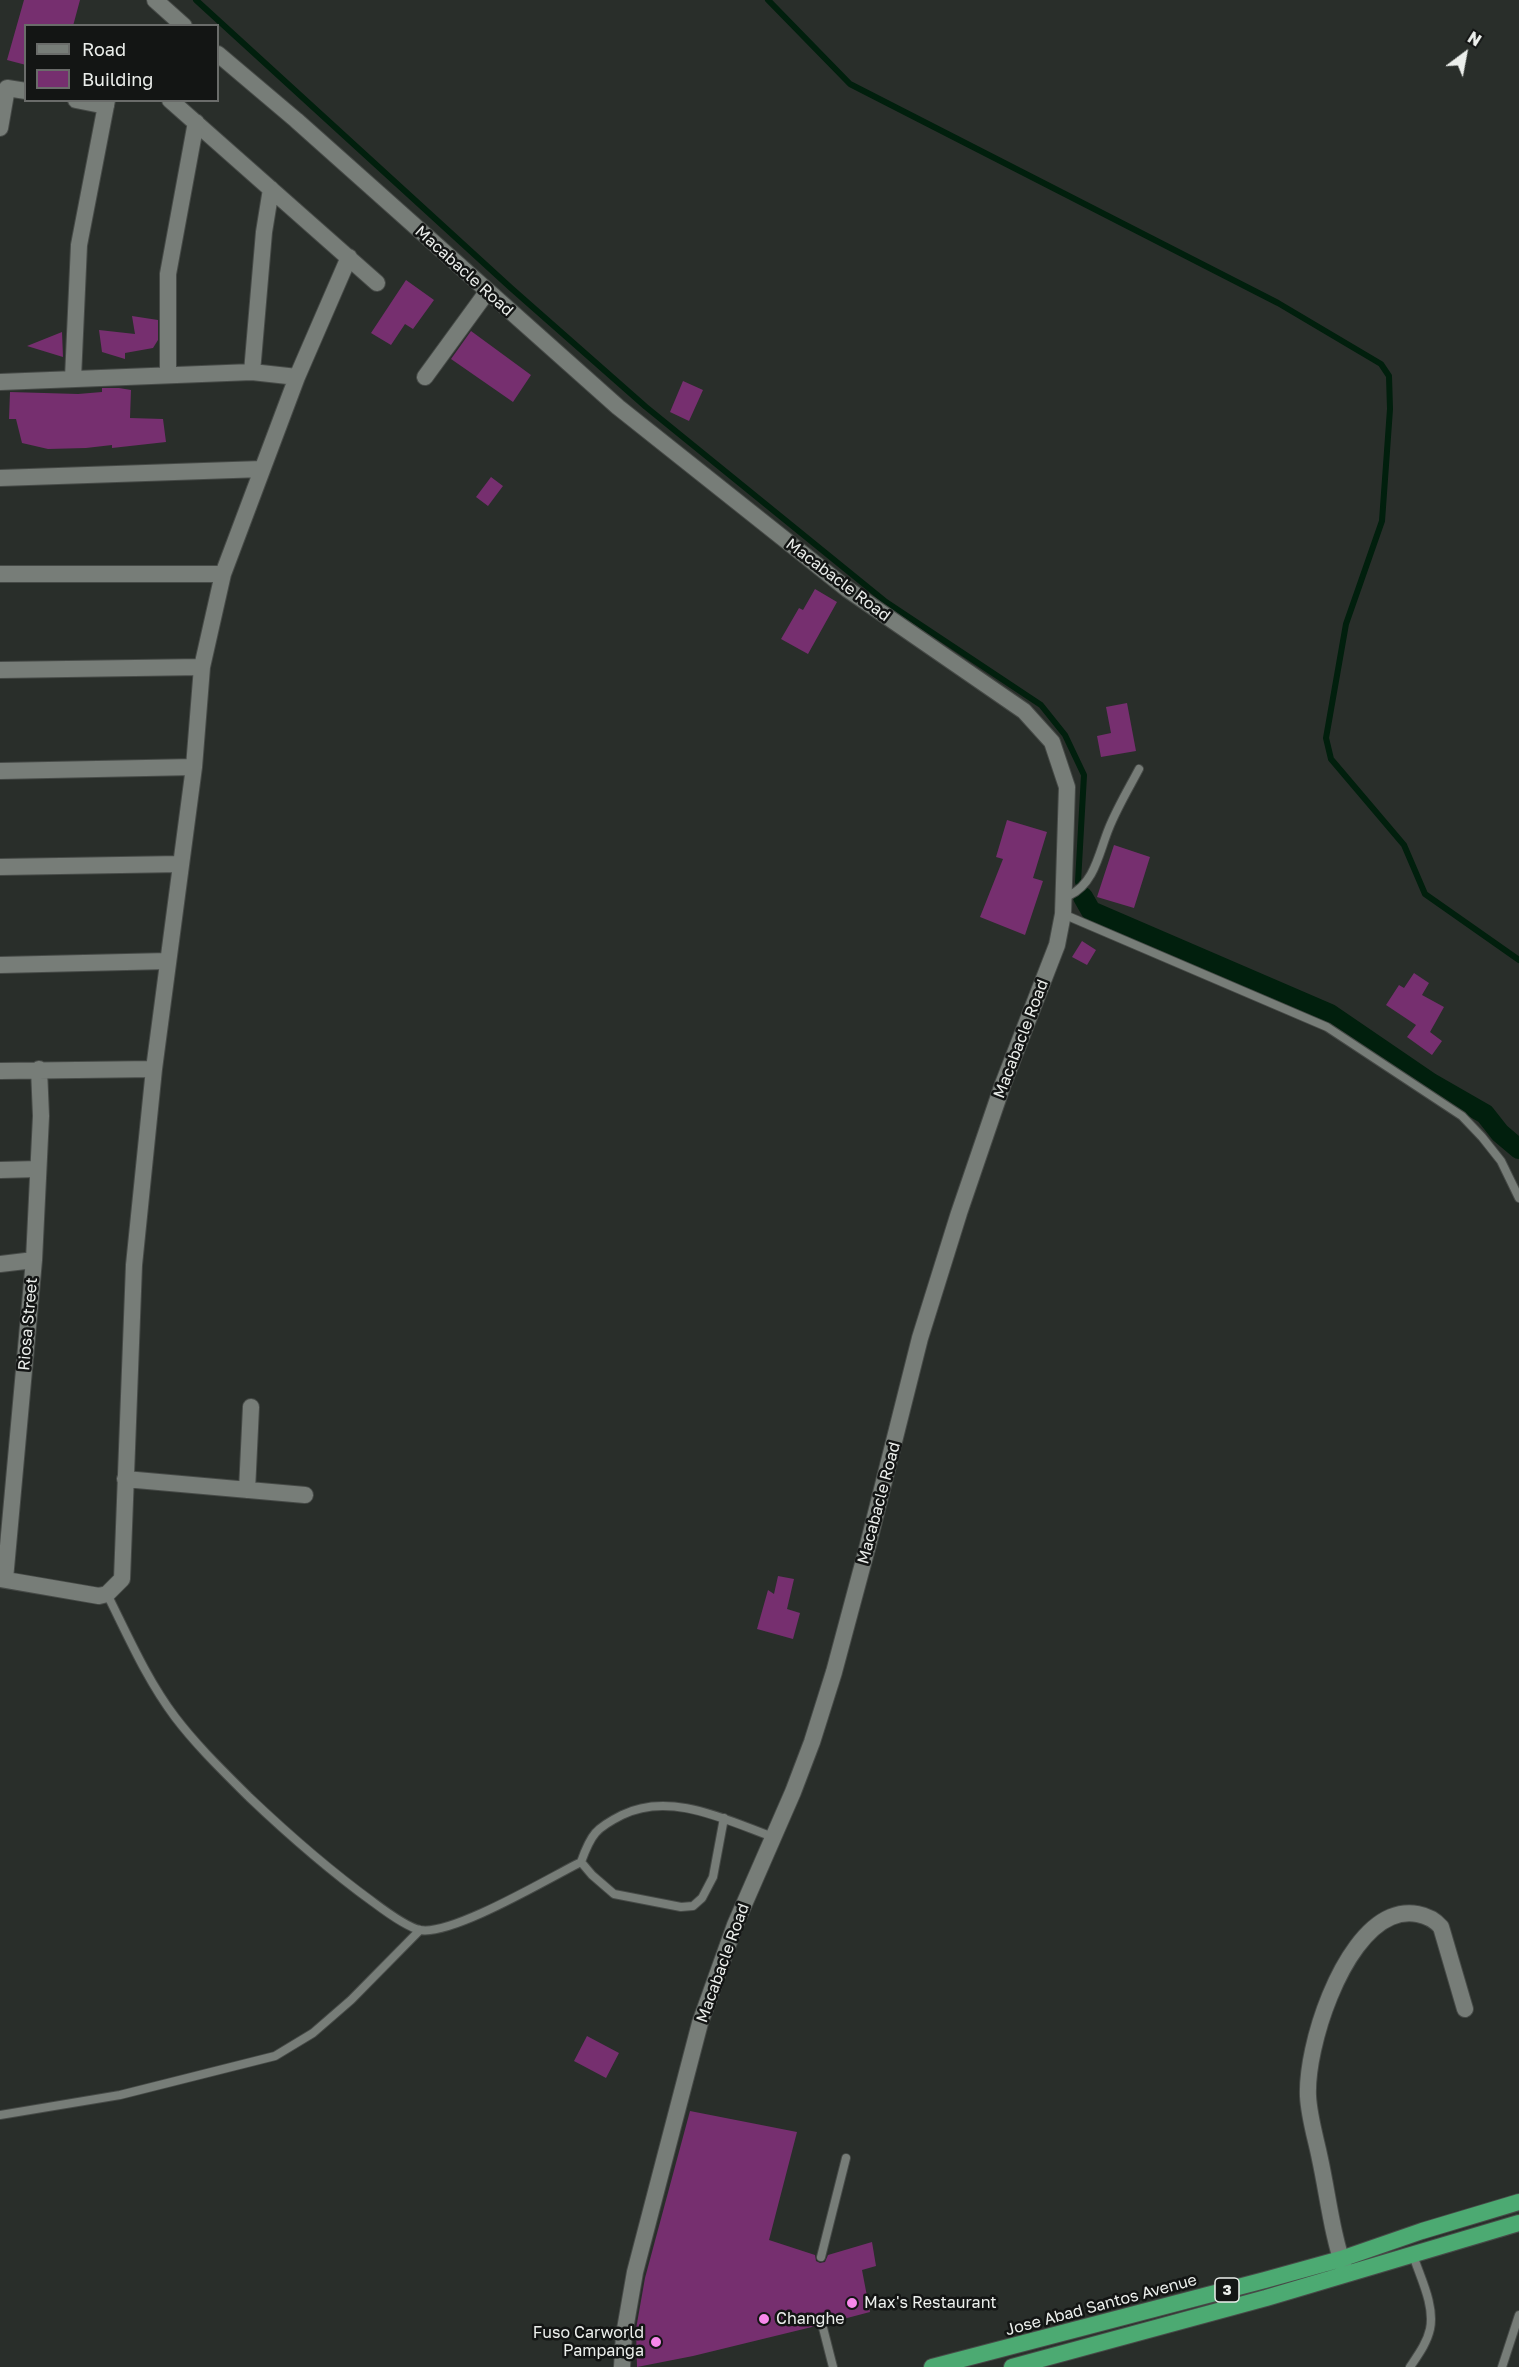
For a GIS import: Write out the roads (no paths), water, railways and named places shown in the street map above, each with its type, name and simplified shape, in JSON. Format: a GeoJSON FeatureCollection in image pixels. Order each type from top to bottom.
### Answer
{"type":"FeatureCollection","features":[{"type":"Feature","properties":{"kind":"highway","name":"Jose Abad Santos Avenue"},"geometry":{"type":"LineString","coordinates":[[1012,2367],[1343,2266],[1422,2231],[1519,2202]]}},
{"type":"Feature","properties":{"kind":"highway","name":"Jose Abad Santos Avenue"},"geometry":{"type":"LineString","coordinates":[[932,2367],[1343,2266],[1413,2255],[1519,2223]]}},
{"type":"Feature","properties":{"kind":"street"},"geometry":{"type":"LineString","coordinates":[[155,0],[182,24]]}},
{"type":"Feature","properties":{"kind":"street","name":"Macabacle Road"},"geometry":{"type":"LineString","coordinates":[[219,55],[296,120],[618,407],[847,590],[1024,711],[1052,742],[1067,787],[1063,914],[1057,945],[1003,1084],[920,1338],[888,1472],[834,1672],[797,1782],[735,1925],[700,2023],[635,2272],[624,2335],[622,2367]]}},
{"type":"Feature","properties":{"kind":"street"},"geometry":{"type":"LineString","coordinates":[[0,128],[7,88],[24,92]]}},
{"type":"Feature","properties":{"kind":"street"},"geometry":{"type":"LineString","coordinates":[[172,102],[377,283]]}},
{"type":"Feature","properties":{"kind":"street"},"geometry":{"type":"LineString","coordinates":[[73,378],[79,245],[106,103]]}},
{"type":"Feature","properties":{"kind":"street"},"geometry":{"type":"LineString","coordinates":[[168,375],[168,274],[196,122]]}},
{"type":"Feature","properties":{"kind":"street"},"geometry":{"type":"LineString","coordinates":[[252,372],[264,232],[271,189]]}},
{"type":"Feature","properties":{"kind":"street"},"geometry":{"type":"LineString","coordinates":[[2,1579],[99,1596],[107,1594],[122,1579],[134,1265],[154,1069],[194,767],[202,667],[223,574],[297,377],[350,257]]}},
{"type":"Feature","properties":{"kind":"street"},"geometry":{"type":"LineString","coordinates":[[424,378],[487,292]]}},
{"type":"Feature","properties":{"kind":"street"},"geometry":{"type":"LineString","coordinates":[[0,382],[252,372],[297,377]]}},
{"type":"Feature","properties":{"kind":"street"},"geometry":{"type":"LineString","coordinates":[[0,478],[262,469]]}},
{"type":"Feature","properties":{"kind":"street"},"geometry":{"type":"LineString","coordinates":[[0,574],[223,574]]}},
{"type":"Feature","properties":{"kind":"street"},"geometry":{"type":"LineString","coordinates":[[0,670],[202,667]]}},
{"type":"Feature","properties":{"kind":"street"},"geometry":{"type":"LineString","coordinates":[[0,771],[194,767]]}},
{"type":"Feature","properties":{"kind":"street"},"geometry":{"type":"LineString","coordinates":[[0,867],[181,864]]}},
{"type":"Feature","properties":{"kind":"street"},"geometry":{"type":"LineString","coordinates":[[0,965],[168,962]]}},
{"type":"Feature","properties":{"kind":"street","name":"Riosa Street"},"geometry":{"type":"LineString","coordinates":[[2,1579],[34,1260],[40,1116],[39,1069]]}},
{"type":"Feature","properties":{"kind":"street"},"geometry":{"type":"LineString","coordinates":[[0,1071],[154,1069]]}},
{"type":"Feature","properties":{"kind":"street"},"geometry":{"type":"LineString","coordinates":[[0,1170],[38,1169]]}},
{"type":"Feature","properties":{"kind":"street"},"geometry":{"type":"LineString","coordinates":[[0,1264],[34,1260]]}},
{"type":"Feature","properties":{"kind":"street"},"geometry":{"type":"LineString","coordinates":[[247,1490],[251,1407]]}},
{"type":"Feature","properties":{"kind":"street"},"geometry":{"type":"LineString","coordinates":[[126,1479],[305,1495]]}},
{"type":"Feature","properties":{"kind":"street"},"geometry":{"type":"LineString","coordinates":[[1343,2266],[1308,2098],[1312,2050],[1331,1996],[1347,1960],[1377,1925],[1392,1916],[1411,1913],[1434,1918],[1441,1927],[1465,2009]]}},
{"type":"Feature","properties":{"kind":"lane"},"geometry":{"type":"LineString","coordinates":[[1064,894],[1070,895],[1080,891],[1094,871],[1110,827],[1139,769]]}},
{"type":"Feature","properties":{"kind":"lane"},"geometry":{"type":"LineString","coordinates":[[1063,914],[1328,1028],[1462,1116],[1501,1161],[1519,1198]]}},
{"type":"Feature","properties":{"kind":"lane"},"geometry":{"type":"LineString","coordinates":[[107,1594],[152,1681],[174,1716],[209,1758],[285,1831],[336,1875],[394,1917],[420,1930],[445,1928],[455,1924],[581,1862],[588,1845],[602,1825],[636,1808],[670,1805],[724,1818],[773,1837]]}},
{"type":"Feature","properties":{"kind":"lane"},"geometry":{"type":"LineString","coordinates":[[581,1862],[614,1894],[681,1907],[693,1906],[702,1898],[713,1877],[724,1818]]}},
{"type":"Feature","properties":{"kind":"lane"},"geometry":{"type":"LineString","coordinates":[[0,2115],[120,2095],[275,2056],[313,2033],[328,2020],[420,1930]]}},
{"type":"Feature","properties":{"kind":"lane"},"geometry":{"type":"LineString","coordinates":[[821,2257],[846,2158]]}},
{"type":"Feature","properties":{"kind":"lane"},"geometry":{"type":"LineString","coordinates":[[1410,2367],[1425,2342],[1431,2320],[1430,2309],[1413,2255]]}},
{"type":"Feature","properties":{"kind":"lane"},"geometry":{"type":"LineString","coordinates":[[1502,2367],[1519,2315]]}},
{"type":"Feature","properties":{"kind":"lane"},"geometry":{"type":"LineString","coordinates":[[822,2324],[833,2367]]}},
{"type":"Feature","properties":{"kind":"waterway"},"geometry":{"type":"LineString","coordinates":[[196,0],[511,288],[646,407],[886,602],[1041,705],[1065,735],[1084,775],[1078,882],[1083,897]]}},
{"type":"Feature","properties":{"kind":"waterway"},"geometry":{"type":"LineString","coordinates":[[768,0],[850,84],[1278,303],[1381,364],[1389,376],[1390,409],[1382,521],[1346,624],[1326,738],[1331,759],[1404,845],[1425,894],[1519,960]]}},
{"type":"Feature","properties":{"kind":"waterway"},"geometry":{"type":"LineString","coordinates":[[1083,897],[1091,911],[1330,1014],[1431,1083],[1485,1114],[1500,1133],[1519,1149]]}},
{"type":"Feature","properties":{"kind":"waterway"},"geometry":{"type":"LineString","coordinates":[[1330,1014],[1388,1056]]}},
{"type":"Feature","properties":{"kind":"place","name":"Max's Restaurant"},"geometry":{"type":"Point","coordinates":[852,2303]}},
{"type":"Feature","properties":{"kind":"place","name":"Changhe"},"geometry":{"type":"Point","coordinates":[764,2319]}},
{"type":"Feature","properties":{"kind":"place","name":"Fuso Carworld Pampanga"},"geometry":{"type":"Point","coordinates":[656,2342]}}]}
